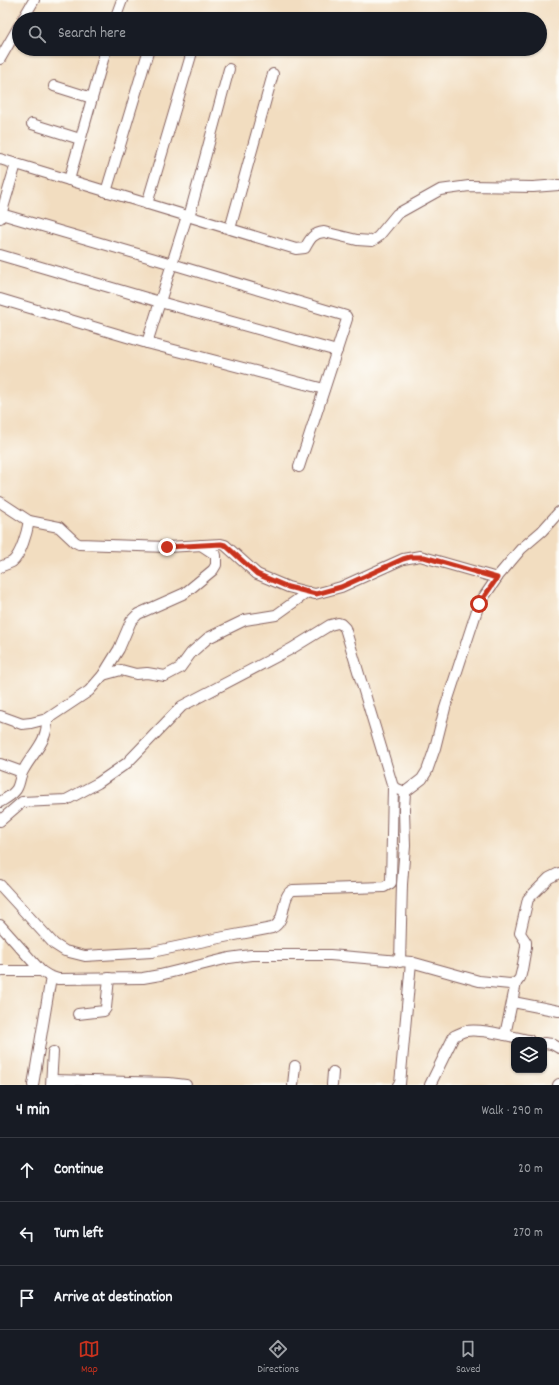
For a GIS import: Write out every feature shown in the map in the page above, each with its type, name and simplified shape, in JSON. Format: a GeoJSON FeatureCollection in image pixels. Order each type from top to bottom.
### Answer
{"type":"FeatureCollection","features":[{"type":"Feature","properties":{"kind":"street"},"geometry":{"type":"LineString","coordinates":[[27,12],[34,0]]}},
{"type":"Feature","properties":{"kind":"street"},"geometry":{"type":"LineString","coordinates":[[118,12],[122,0]]}},
{"type":"Feature","properties":{"kind":"street"},"geometry":{"type":"LineString","coordinates":[[0,59],[12,38]]}},
{"type":"Feature","properties":{"kind":"street"},"geometry":{"type":"LineString","coordinates":[[69,180],[104,56]]}},
{"type":"Feature","properties":{"kind":"street"},"geometry":{"type":"LineString","coordinates":[[106,192],[147,56]]}},
{"type":"Feature","properties":{"kind":"street"},"geometry":{"type":"LineString","coordinates":[[148,204],[191,56]]}},
{"type":"Feature","properties":{"kind":"street"},"geometry":{"type":"LineString","coordinates":[[148,343],[188,216],[229,69]]}},
{"type":"Feature","properties":{"kind":"street"},"geometry":{"type":"LineString","coordinates":[[230,229],[273,74]]}},
{"type":"Feature","properties":{"kind":"street"},"geometry":{"type":"LineString","coordinates":[[54,86],[92,98]]}},
{"type":"Feature","properties":{"kind":"street"},"geometry":{"type":"LineString","coordinates":[[32,124],[80,139]]}},
{"type":"Feature","properties":{"kind":"street"},"geometry":{"type":"LineString","coordinates":[[0,159],[296,250],[305,248],[312,235],[318,232],[324,232],[357,240],[372,241],[378,237],[397,214],[440,190],[469,186],[533,187],[559,185]]}},
{"type":"Feature","properties":{"kind":"street"},"geometry":{"type":"LineString","coordinates":[[16,164],[1,216],[172,264],[344,315],[347,319],[299,467]]}},
{"type":"Feature","properties":{"kind":"street"},"geometry":{"type":"LineString","coordinates":[[0,255],[160,302],[337,351]]}},
{"type":"Feature","properties":{"kind":"street"},"geometry":{"type":"LineString","coordinates":[[0,299],[148,343],[324,389]]}},
{"type":"Feature","properties":{"kind":"street"},"geometry":{"type":"LineString","coordinates":[[0,502],[29,521],[59,527],[79,544],[167,547],[225,545],[257,574],[288,587],[318,594],[337,588],[403,559],[420,556],[497,578]]}},
{"type":"Feature","properties":{"kind":"street"},"geometry":{"type":"LineString","coordinates":[[400,962],[402,884],[405,846],[405,792],[422,779],[427,771],[435,748],[444,708],[479,604],[497,578],[521,549],[542,531],[559,512]]}},
{"type":"Feature","properties":{"kind":"street"},"geometry":{"type":"LineString","coordinates":[[0,567],[13,561],[26,535],[29,521]]}},
{"type":"Feature","properties":{"kind":"street"},"geometry":{"type":"LineString","coordinates":[[0,716],[22,724],[47,719],[89,691],[103,675],[119,649],[134,617],[185,593],[213,570],[216,565],[216,555],[201,545]]}},
{"type":"Feature","properties":{"kind":"street"},"geometry":{"type":"LineString","coordinates":[[103,675],[121,670],[136,674],[147,673],[165,676],[180,668],[191,654],[208,638],[245,620],[276,615],[308,592]]}},
{"type":"Feature","properties":{"kind":"street"},"geometry":{"type":"LineString","coordinates":[[0,821],[22,802],[66,800],[98,783],[127,763],[182,706],[290,649],[330,625],[338,623],[345,628],[393,787],[391,884],[384,887],[290,891],[280,920],[276,926],[272,928],[157,952],[86,956],[65,950],[54,944],[0,885]]}},
{"type":"Feature","properties":{"kind":"street"},"geometry":{"type":"LineString","coordinates":[[0,802],[12,795],[17,790],[22,772],[46,736],[48,728],[47,719]]}},
{"type":"Feature","properties":{"kind":"street"},"geometry":{"type":"LineString","coordinates":[[0,764],[22,772]]}},
{"type":"Feature","properties":{"kind":"street"},"geometry":{"type":"LineString","coordinates":[[393,787],[405,792]]}},
{"type":"Feature","properties":{"kind":"street"},"geometry":{"type":"LineString","coordinates":[[505,1035],[516,983],[520,978],[526,947],[526,942],[520,933],[528,898],[549,878],[559,873]]}},
{"type":"Feature","properties":{"kind":"street"},"geometry":{"type":"LineString","coordinates":[[0,925],[41,971],[58,979],[143,978],[160,976],[229,958],[251,955],[330,955],[411,962],[479,981],[510,984],[516,983]]}},
{"type":"Feature","properties":{"kind":"street"},"geometry":{"type":"LineString","coordinates":[[400,1085],[411,962]]}},
{"type":"Feature","properties":{"kind":"street"},"geometry":{"type":"LineString","coordinates":[[0,971],[41,971]]}},
{"type":"Feature","properties":{"kind":"street"},"geometry":{"type":"LineString","coordinates":[[33,1085],[51,977]]}},
{"type":"Feature","properties":{"kind":"street"},"geometry":{"type":"LineString","coordinates":[[78,1014],[104,1011],[106,1008],[109,978]]}},
{"type":"Feature","properties":{"kind":"street"},"geometry":{"type":"LineString","coordinates":[[513,1002],[559,1011]]}},
{"type":"Feature","properties":{"kind":"street"},"geometry":{"type":"LineString","coordinates":[[430,1085],[454,1036],[465,1031],[515,1037]]}},
{"type":"Feature","properties":{"kind":"street"},"geometry":{"type":"LineString","coordinates":[[547,1043],[552,1044],[559,1048]]}},
{"type":"Feature","properties":{"kind":"street"},"geometry":{"type":"LineString","coordinates":[[53,1052],[52,1082],[169,1083],[186,1085]]}},
{"type":"Feature","properties":{"kind":"street"},"geometry":{"type":"LineString","coordinates":[[293,1085],[295,1066]]}},
{"type":"Feature","properties":{"kind":"street"},"geometry":{"type":"LineString","coordinates":[[332,1085],[333,1072]]}},
{"type":"Feature","properties":{"kind":"route"},"geometry":{"type":"LineString","coordinates":[[167,547],[225,545],[228,546],[257,574],[288,587],[316,594],[341,587],[403,559],[420,556],[497,578],[479,604]]}}]}
